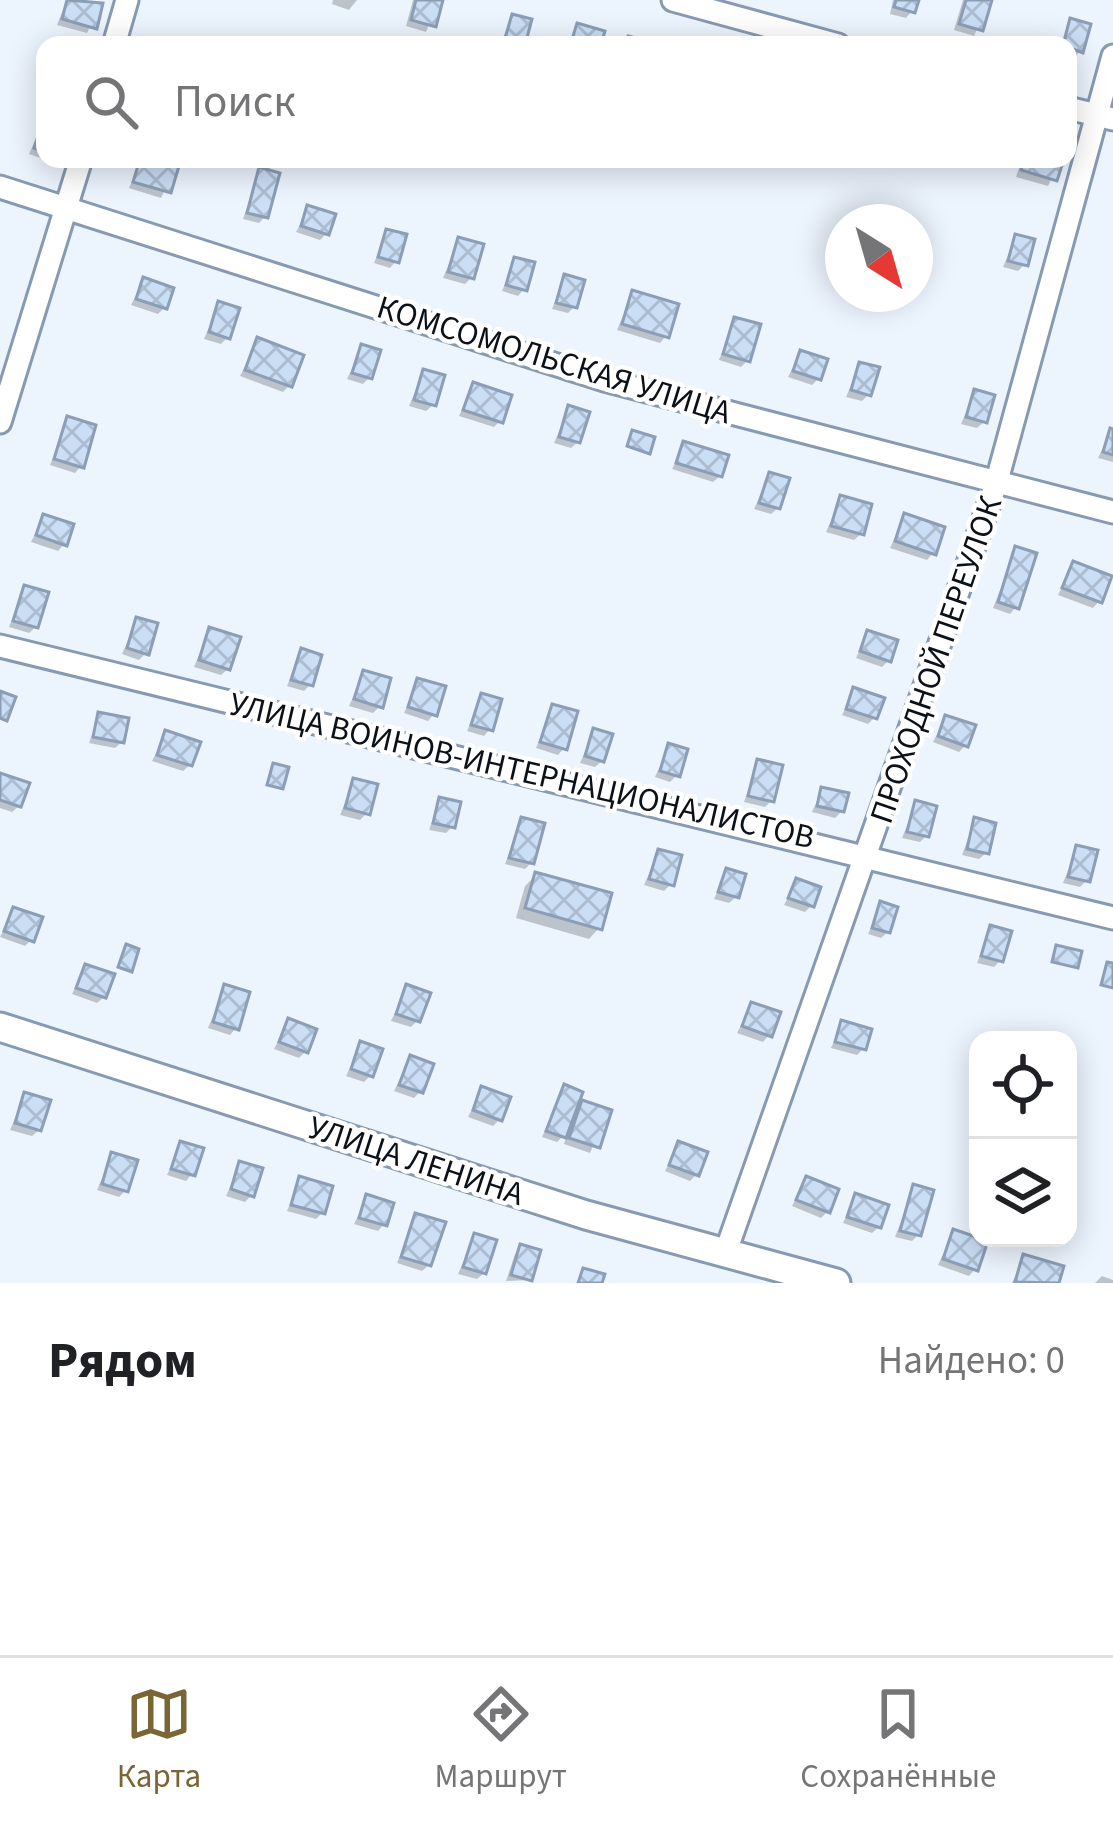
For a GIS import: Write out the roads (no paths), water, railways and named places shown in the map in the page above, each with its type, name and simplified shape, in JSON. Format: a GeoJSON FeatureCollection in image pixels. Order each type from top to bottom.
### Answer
{"type":"FeatureCollection","features":[{"type":"Feature","properties":{"kind":"main road","name":"УЛИЦА ЛЕНИНА"},"geometry":{"type":"LineString","coordinates":[[0,1027],[586,1216],[836,1283]]}},
{"type":"Feature","properties":{"kind":"street"},"geometry":{"type":"LineString","coordinates":[[117,36],[127,0]]}},
{"type":"Feature","properties":{"kind":"street"},"geometry":{"type":"LineString","coordinates":[[673,0],[805,36]]}},
{"type":"Feature","properties":{"kind":"street","name":"ПРОХОДНОЙ ПЕРЕУЛОК"},"geometry":{"type":"LineString","coordinates":[[725,1254],[996,484],[1105,117],[1113,56]]}},
{"type":"Feature","properties":{"kind":"street"},"geometry":{"type":"LineString","coordinates":[[0,422],[78,168]]}},
{"type":"Feature","properties":{"kind":"street","name":"КОМСОМОЛЬСКАЯ УЛИЦА"},"geometry":{"type":"LineString","coordinates":[[0,187],[604,380],[1113,512]]}},
{"type":"Feature","properties":{"kind":"street","name":"УЛИЦА ВОИНОВ-ИНТЕРНАЦИОНАЛИСТОВ"},"geometry":{"type":"LineString","coordinates":[[0,646],[869,854],[1113,918]]}}]}
